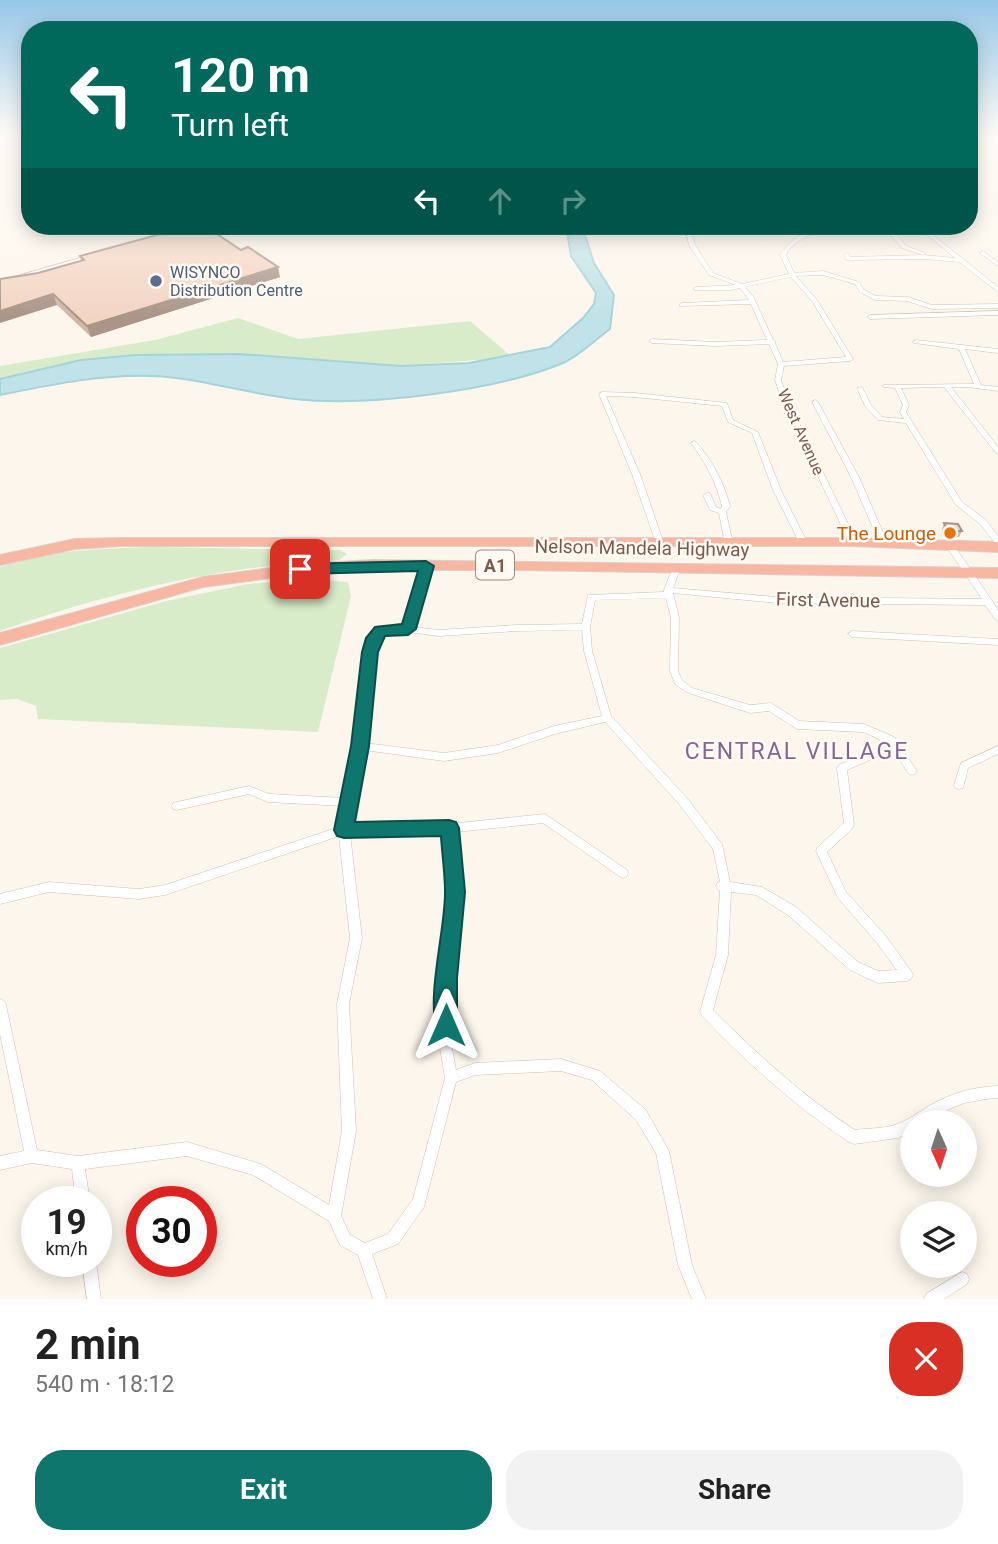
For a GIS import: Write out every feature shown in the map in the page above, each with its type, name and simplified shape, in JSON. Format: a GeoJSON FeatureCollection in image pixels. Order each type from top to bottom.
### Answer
{"type":"FeatureCollection","features":[{"type":"Feature","properties":{"kind":"highway","name":"Nelson Mandela Highway"},"geometry":{"type":"LineString","coordinates":[[0,560],[75,544],[120,542],[853,542],[998,547]]}},
{"type":"Feature","properties":{"kind":"highway","name":"Nelson Mandela Highway"},"geometry":{"type":"LineString","coordinates":[[0,639],[203,582],[300,569],[677,567],[998,573]]}},
{"type":"Feature","properties":{"kind":"street","name":"West Avenue"},"geometry":{"type":"LineString","coordinates":[[690,235],[692,244],[711,274],[741,286],[753,302],[781,363],[778,380],[785,400],[853,542]]}},
{"type":"Feature","properties":{"kind":"street"},"geometry":{"type":"LineString","coordinates":[[781,363],[850,359],[814,300],[792,275],[783,254],[790,244],[806,235]]}},
{"type":"Feature","properties":{"kind":"street"},"geometry":{"type":"LineString","coordinates":[[894,235],[904,247],[931,258]]}},
{"type":"Feature","properties":{"kind":"street"},"geometry":{"type":"LineString","coordinates":[[930,235],[998,289]]}},
{"type":"Feature","properties":{"kind":"street"},"geometry":{"type":"LineString","coordinates":[[983,253],[998,264]]}},
{"type":"Feature","properties":{"kind":"street"},"geometry":{"type":"LineString","coordinates":[[0,284],[100,255]]}},
{"type":"Feature","properties":{"kind":"street"},"geometry":{"type":"LineString","coordinates":[[847,255],[848,259],[878,257],[960,260]]}},
{"type":"Feature","properties":{"kind":"street"},"geometry":{"type":"LineString","coordinates":[[696,289],[741,286],[743,283],[792,275],[823,274],[857,283],[862,291],[875,298],[908,299],[932,307],[998,306]]}},
{"type":"Feature","properties":{"kind":"street"},"geometry":{"type":"LineString","coordinates":[[682,304],[753,302]]}},
{"type":"Feature","properties":{"kind":"street"},"geometry":{"type":"LineString","coordinates":[[870,317],[998,313]]}},
{"type":"Feature","properties":{"kind":"street"},"geometry":{"type":"LineString","coordinates":[[653,341],[716,344],[773,342]]}},
{"type":"Feature","properties":{"kind":"street"},"geometry":{"type":"LineString","coordinates":[[916,342],[998,351]]}},
{"type":"Feature","properties":{"kind":"street"},"geometry":{"type":"LineString","coordinates":[[961,346],[978,386]]}},
{"type":"Feature","properties":{"kind":"street"},"geometry":{"type":"LineString","coordinates":[[946,385],[994,441],[998,452]]}},
{"type":"Feature","properties":{"kind":"street"},"geometry":{"type":"LineString","coordinates":[[885,386],[946,385],[998,389]]}},
{"type":"Feature","properties":{"kind":"street"},"geometry":{"type":"LineString","coordinates":[[897,386],[906,405],[903,412],[959,502],[982,522],[998,541]]}},
{"type":"Feature","properties":{"kind":"street"},"geometry":{"type":"LineString","coordinates":[[860,388],[868,406],[880,419],[909,421]]}},
{"type":"Feature","properties":{"kind":"street"},"geometry":{"type":"LineString","coordinates":[[660,544],[636,474],[602,394],[726,404],[730,421],[754,432],[777,490],[804,544]]}},
{"type":"Feature","properties":{"kind":"street"},"geometry":{"type":"LineString","coordinates":[[815,401],[855,477],[884,544]]}},
{"type":"Feature","properties":{"kind":"street"},"geometry":{"type":"LineString","coordinates":[[694,443],[708,460],[722,490],[726,506],[722,512],[730,544]]}},
{"type":"Feature","properties":{"kind":"street"},"geometry":{"type":"LineString","coordinates":[[707,495],[713,508],[722,512]]}},
{"type":"Feature","properties":{"kind":"street"},"geometry":{"type":"LineString","coordinates":[[950,546],[998,617]]}},
{"type":"Feature","properties":{"kind":"street"},"geometry":{"type":"LineString","coordinates":[[408,629],[433,567]]}},
{"type":"Feature","properties":{"kind":"street"},"geometry":{"type":"LineString","coordinates":[[677,567],[669,593],[675,618],[674,671],[678,681],[689,690],[750,709],[771,707],[797,725],[864,728],[891,740],[912,771]]}},
{"type":"Feature","properties":{"kind":"street","name":"First Avenue"},"geometry":{"type":"LineString","coordinates":[[586,627],[592,597],[669,593],[777,600],[989,602]]}},
{"type":"Feature","properties":{"kind":"street"},"geometry":{"type":"LineString","coordinates":[[380,1299],[364,1250],[345,1240],[334,1216],[348,1131],[343,1004],[356,938],[344,830],[360,746],[370,652],[374,638],[381,631],[408,629],[439,633],[586,627],[588,651],[607,718],[683,801],[718,847],[723,886],[722,955],[706,1012],[793,1094],[855,1138],[900,1130]]}},
{"type":"Feature","properties":{"kind":"street"},"geometry":{"type":"LineString","coordinates":[[852,634],[903,635],[953,642],[998,642]]}},
{"type":"Feature","properties":{"kind":"street"},"geometry":{"type":"LineString","coordinates":[[360,746],[444,757],[498,750],[554,730],[607,718]]}},
{"type":"Feature","properties":{"kind":"street"},"geometry":{"type":"LineString","coordinates":[[723,886],[758,890],[792,911],[854,966],[878,977],[907,975],[881,939],[842,895],[821,851],[849,825],[842,768],[887,748],[883,737]]}},
{"type":"Feature","properties":{"kind":"street"},"geometry":{"type":"LineString","coordinates":[[959,785],[964,765],[998,750]]}},
{"type":"Feature","properties":{"kind":"street"},"geometry":{"type":"LineString","coordinates":[[177,806],[249,790],[268,798],[349,802]]}},
{"type":"Feature","properties":{"kind":"street"},"geometry":{"type":"LineString","coordinates":[[0,899],[48,887],[139,894],[165,890],[344,830],[449,828],[545,818],[622,873]]}},
{"type":"Feature","properties":{"kind":"street"},"geometry":{"type":"LineString","coordinates":[[364,1250],[394,1239],[419,1202],[451,1078],[446,1048],[446,978],[455,892],[449,828]]}},
{"type":"Feature","properties":{"kind":"street"},"geometry":{"type":"LineString","coordinates":[[0,1006],[33,1156]]}},
{"type":"Feature","properties":{"kind":"street"},"geometry":{"type":"LineString","coordinates":[[451,1078],[475,1069],[561,1065],[596,1075],[641,1115],[662,1151],[685,1265],[699,1299]]}},
{"type":"Feature","properties":{"kind":"street"},"geometry":{"type":"LineString","coordinates":[[933,1110],[974,1092],[998,1092]]}},
{"type":"Feature","properties":{"kind":"street"},"geometry":{"type":"LineString","coordinates":[[0,1163],[33,1156],[78,1163],[187,1149],[256,1169],[334,1216]]}},
{"type":"Feature","properties":{"kind":"street"},"geometry":{"type":"LineString","coordinates":[[78,1163],[80,1186]]}},
{"type":"Feature","properties":{"kind":"street"},"geometry":{"type":"LineString","coordinates":[[91,1277],[94,1299]]}},
{"type":"Feature","properties":{"kind":"street"},"geometry":{"type":"LineString","coordinates":[[931,1299],[962,1279]]}},
{"type":"Feature","properties":{"kind":"green space"},"geometry":{"type":"Polygon","coordinates":[[[238,318],[298,339],[470,321],[512,357],[401,366],[239,354],[135,355],[81,360],[0,379],[0,366],[155,340],[238,318]]]}},
{"type":"Feature","properties":{"kind":"green space"},"geometry":{"type":"Polygon","coordinates":[[[152,547],[340,550],[347,554],[339,560],[252,568],[167,583],[83,604],[0,631],[0,567],[56,553],[152,547]]]}},
{"type":"Feature","properties":{"kind":"green space"},"geometry":{"type":"Polygon","coordinates":[[[310,579],[348,582],[351,596],[318,732],[38,719],[36,706],[17,699],[0,700],[0,648],[166,601],[248,584],[310,579]]]}},
{"type":"Feature","properties":{"kind":"water"},"geometry":{"type":"Polygon","coordinates":[[[568,235],[585,235],[594,263],[614,295],[610,329],[563,363],[503,382],[393,399],[324,401],[259,394],[189,380],[134,376],[95,378],[0,395],[0,379],[81,360],[135,355],[239,354],[401,366],[469,363],[550,347],[583,318],[594,304],[596,293],[571,256],[568,235]]]}},
{"type":"Feature","properties":{"kind":"building","name":"WISYNCO Distribution Centre"},"geometry":{"type":"Polygon","coordinates":[[[157,235],[218,235],[241,250],[248,247],[278,267],[87,326],[53,294],[0,311],[0,279],[38,273],[84,260],[80,256],[157,235]]]}},
{"type":"Feature","properties":{"kind":"building"},"geometry":{"type":"Polygon","coordinates":[[[944,523],[958,524],[962,531],[948,531],[944,523]]]}},
{"type":"Feature","properties":{"kind":"place","name":"WISYNCO Distribution Centre"},"geometry":{"type":"Point","coordinates":[156,281]}},
{"type":"Feature","properties":{"kind":"place","name":"The Lounge"},"geometry":{"type":"Point","coordinates":[950,533]}},
{"type":"Feature","properties":{"kind":"district","name":"CENTRAL VILLAGE"},"geometry":{"type":"Point","coordinates":[797,751]}},
{"type":"Feature","properties":{"kind":"route"},"geometry":{"type":"LineString","coordinates":[[300,569],[373,565],[426,566],[408,629],[381,631],[374,638],[370,652],[360,746],[344,830],[449,828],[455,892],[446,978],[446,1025]]}}]}
